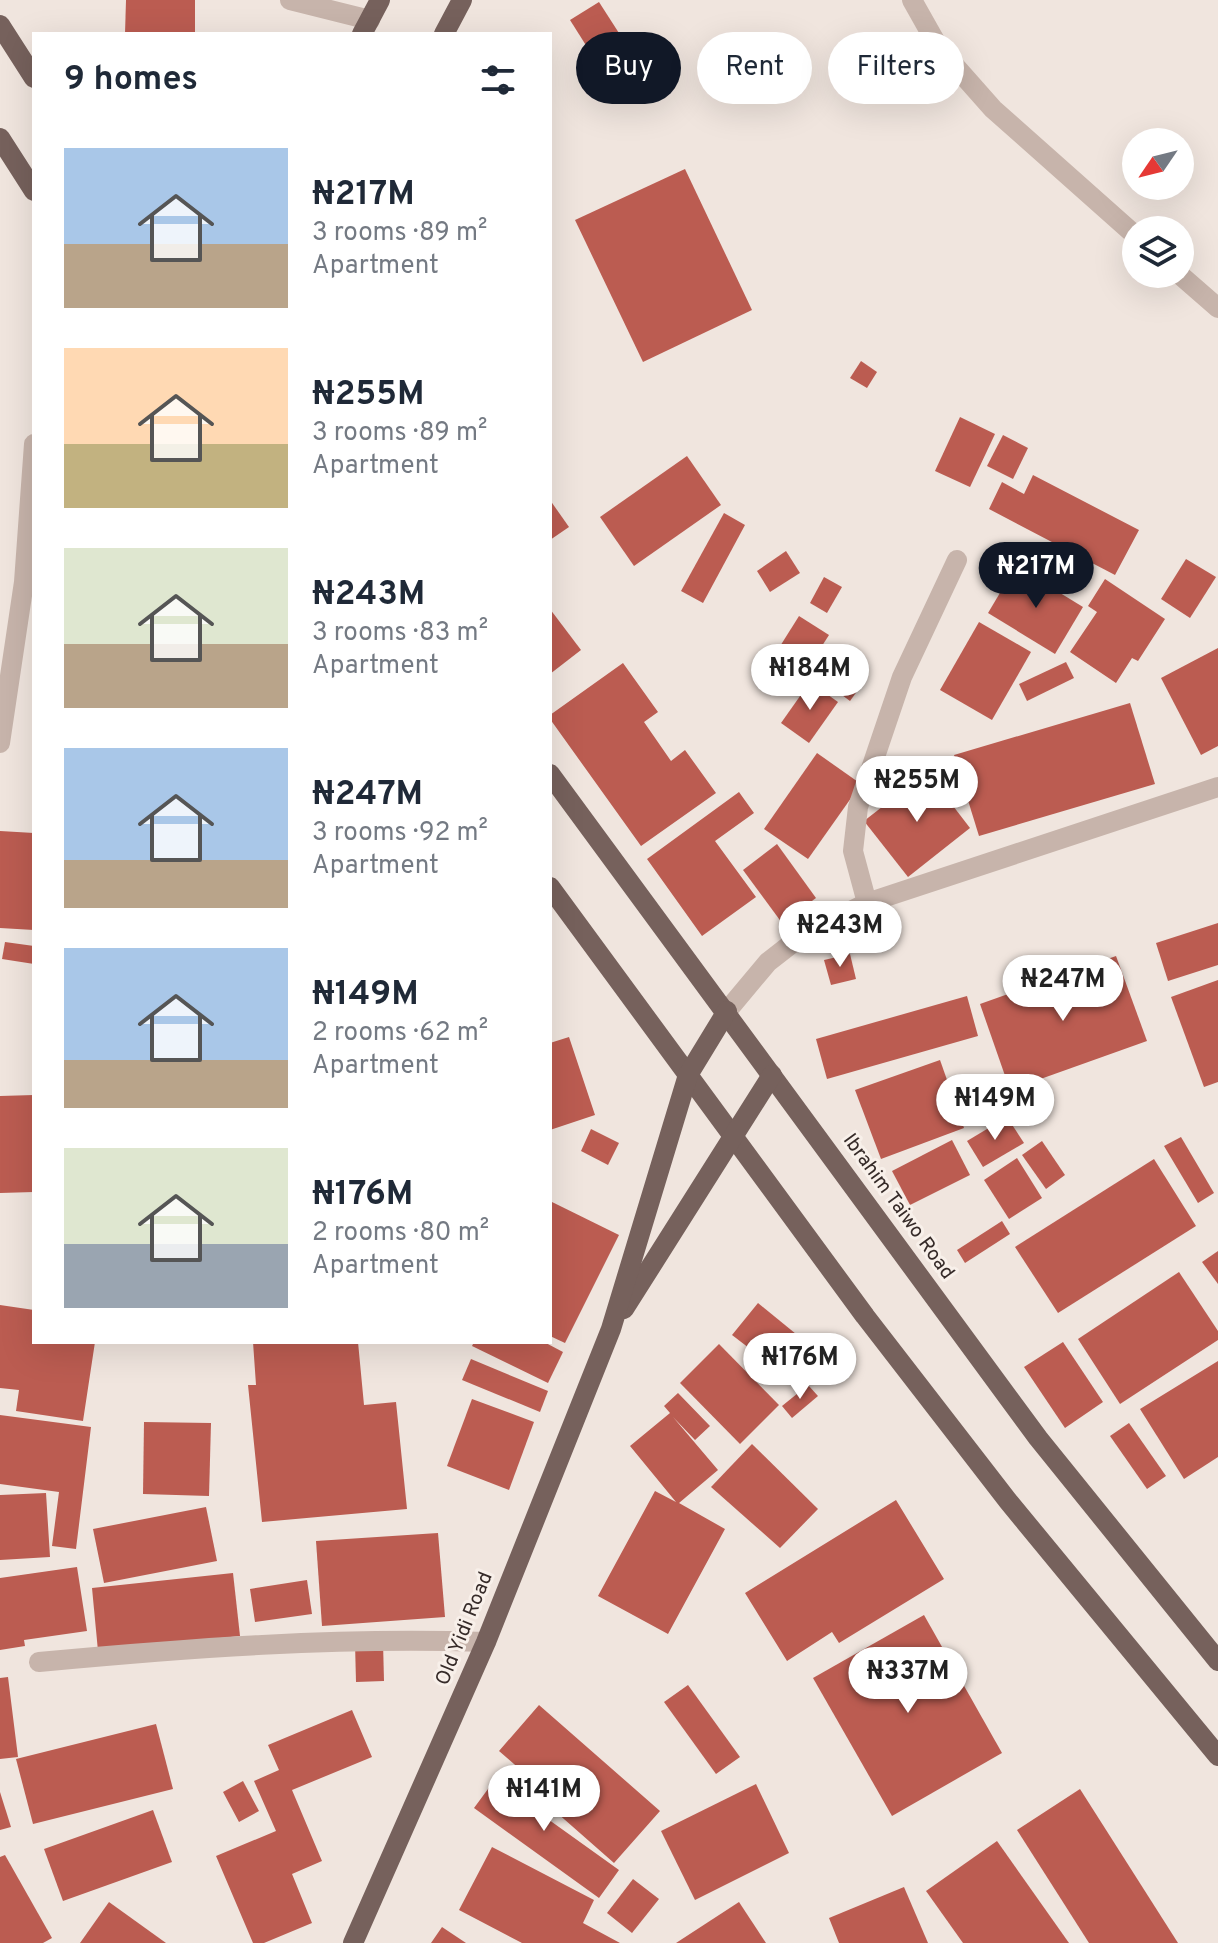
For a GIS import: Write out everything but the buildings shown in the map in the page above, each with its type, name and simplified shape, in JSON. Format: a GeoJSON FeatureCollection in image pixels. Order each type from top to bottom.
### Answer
{"type":"FeatureCollection","features":[{"type":"Feature","properties":{"kind":"main road"},"geometry":{"type":"LineString","coordinates":[[366,27],[380,0]]}},
{"type":"Feature","properties":{"kind":"main road"},"geometry":{"type":"LineString","coordinates":[[445,32],[462,0]]}},
{"type":"Feature","properties":{"kind":"main road"},"geometry":{"type":"LineString","coordinates":[[0,25],[32,75]]}},
{"type":"Feature","properties":{"kind":"main road"},"geometry":{"type":"LineString","coordinates":[[0,138],[32,188]]}},
{"type":"Feature","properties":{"kind":"main road","name":"Ibrahim Taiwo Road"},"geometry":{"type":"LineString","coordinates":[[552,777],[1038,1438],[1218,1661]]}},
{"type":"Feature","properties":{"kind":"main road"},"geometry":{"type":"LineString","coordinates":[[552,890],[734,1139],[1008,1501],[1218,1756]]}},
{"type":"Feature","properties":{"kind":"main road","name":"Old Yidi Road"},"geometry":{"type":"LineString","coordinates":[[353,1943],[486,1642],[611,1329],[688,1075],[727,1011]]}},
{"type":"Feature","properties":{"kind":"main road","name":"Old Yidi Road"},"geometry":{"type":"LineString","coordinates":[[611,1329],[772,1075]]}},
{"type":"Feature","properties":{"kind":"street"},"geometry":{"type":"LineString","coordinates":[[290,0],[366,27]]}},
{"type":"Feature","properties":{"kind":"street"},"geometry":{"type":"LineString","coordinates":[[912,0],[939,48],[993,109],[1122,224]]}},
{"type":"Feature","properties":{"kind":"street"},"geometry":{"type":"LineString","coordinates":[[1194,287],[1218,308]]}},
{"type":"Feature","properties":{"kind":"street"},"geometry":{"type":"LineString","coordinates":[[0,743],[24,582],[32,472]]}},
{"type":"Feature","properties":{"kind":"street"},"geometry":{"type":"LineString","coordinates":[[867,903],[853,851],[858,807],[902,677],[957,560]]}},
{"type":"Feature","properties":{"kind":"street"},"geometry":{"type":"LineString","coordinates":[[727,1011],[768,962],[804,934],[867,903],[1218,787]]}},
{"type":"Feature","properties":{"kind":"street"},"geometry":{"type":"LineString","coordinates":[[39,1662],[224,1645],[400,1639],[486,1642]]}}]}
